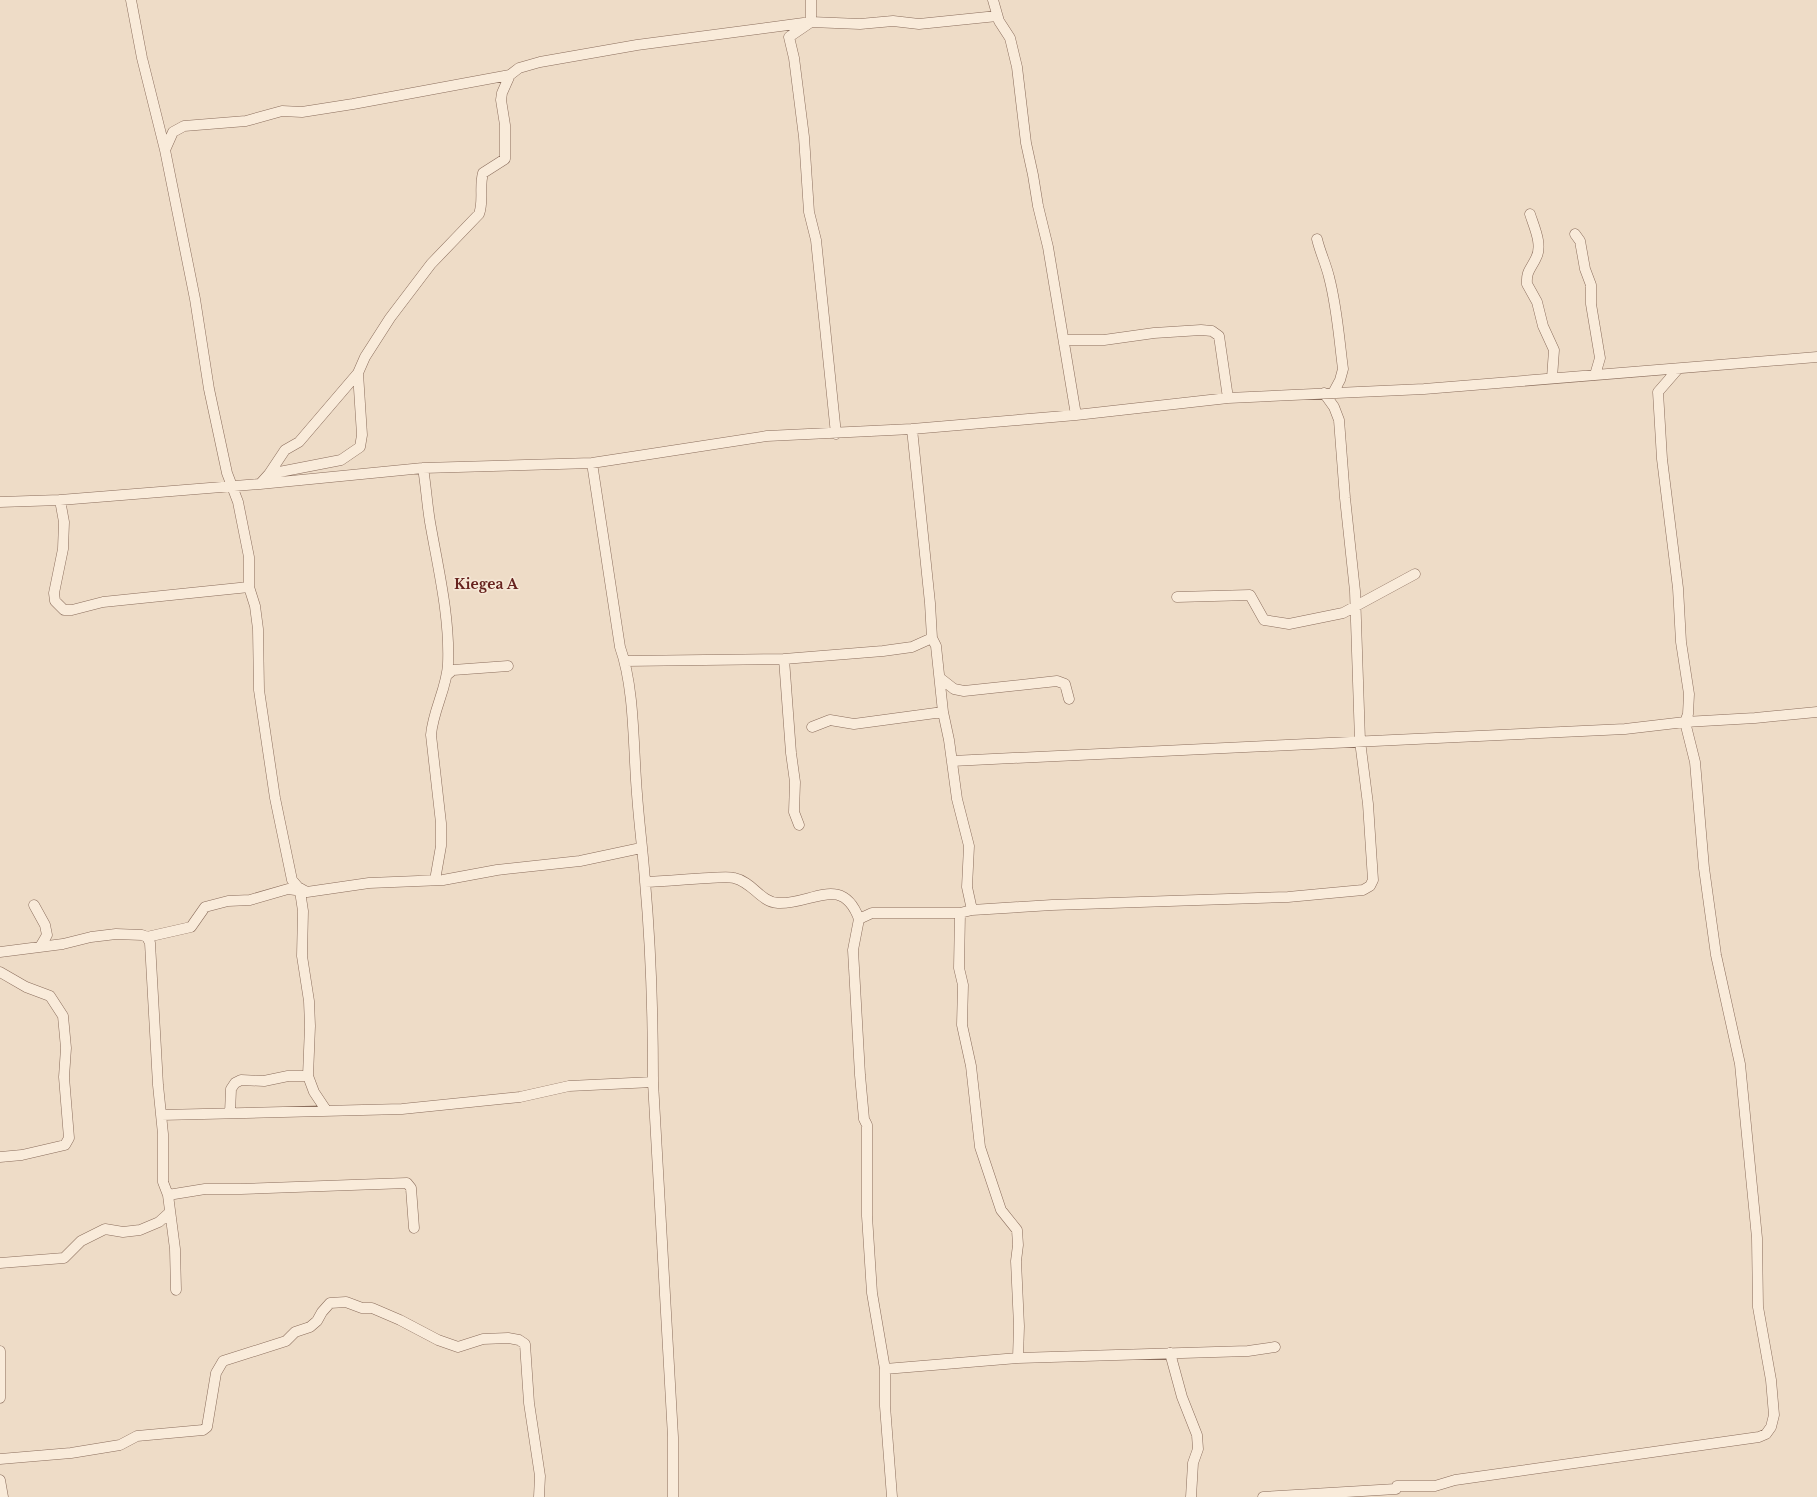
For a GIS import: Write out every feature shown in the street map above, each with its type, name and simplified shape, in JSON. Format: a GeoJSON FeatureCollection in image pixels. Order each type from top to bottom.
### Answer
{"type":"FeatureCollection","features":[{"type":"Feature","properties":{"kind":"street"},"geometry":{"type":"LineString","coordinates":[[131,0],[142,58],[165,150],[195,299],[209,389],[231,486],[238,502],[249,557],[250,587],[255,606],[258,629],[259,690],[275,798],[292,880],[304,891]]}},
{"type":"Feature","properties":{"kind":"street"},"geometry":{"type":"LineString","coordinates":[[811,0],[811,22]]}},
{"type":"Feature","properties":{"kind":"street"},"geometry":{"type":"LineString","coordinates":[[993,0],[997,16],[1010,38],[1017,67],[1026,143],[1034,174],[1038,206],[1047,242],[1076,415]]}},
{"type":"Feature","properties":{"kind":"street"},"geometry":{"type":"LineString","coordinates":[[165,150],[173,132],[184,126],[246,121],[282,111],[302,112],[353,104],[510,75],[519,68],[540,62],[637,45],[811,22],[860,24],[893,21],[919,24],[997,16]]}},
{"type":"Feature","properties":{"kind":"street"},"geometry":{"type":"LineString","coordinates":[[811,22],[789,37],[794,58],[804,137],[809,212],[816,240],[836,434]]}},
{"type":"Feature","properties":{"kind":"street"},"geometry":{"type":"LineString","coordinates":[[260,484],[269,474],[284,450],[299,442],[358,373],[390,318],[431,264],[479,214],[481,208],[481,182],[483,173],[505,159],[504,111],[501,100],[502,93],[510,75]]}},
{"type":"Feature","properties":{"kind":"street"},"geometry":{"type":"LineString","coordinates":[[1530,214],[1539,247],[1537,257],[1529,268],[1527,284],[1537,302],[1543,326],[1554,350],[1552,378]]}},
{"type":"Feature","properties":{"kind":"street"},"geometry":{"type":"LineString","coordinates":[[1575,234],[1580,242],[1585,269],[1590,285],[1590,304],[1600,358],[1595,375]]}},
{"type":"Feature","properties":{"kind":"street"},"geometry":{"type":"LineString","coordinates":[[1317,238],[1321,256],[1329,275],[1334,298],[1343,369],[1340,380],[1329,393]]}},
{"type":"Feature","properties":{"kind":"street"},"geometry":{"type":"LineString","coordinates":[[1064,340],[1104,340],[1154,333],[1201,330],[1212,331],[1219,336],[1227,382],[1228,398]]}},
{"type":"Feature","properties":{"kind":"street"},"geometry":{"type":"LineString","coordinates":[[0,502],[60,500],[260,484],[423,468],[592,463],[767,436],[836,434],[912,429],[1076,415],[1228,398],[1424,389],[1817,357]]}},
{"type":"Feature","properties":{"kind":"street"},"geometry":{"type":"LineString","coordinates":[[1263,1497],[1396,1489],[1397,1486],[1435,1486],[1455,1480],[1755,1437],[1766,1434],[1771,1427],[1774,1415],[1771,1380],[1758,1307],[1757,1238],[1740,1064],[1716,955],[1704,868],[1695,762],[1685,722],[1688,714],[1689,694],[1681,642],[1678,588],[1665,482],[1658,392],[1678,369]]}},
{"type":"Feature","properties":{"kind":"street"},"geometry":{"type":"LineString","coordinates":[[269,474],[341,460],[360,447],[362,435],[358,373]]}},
{"type":"Feature","properties":{"kind":"street"},"geometry":{"type":"LineString","coordinates":[[859,919],[872,913],[882,911],[960,913],[972,910],[1052,905],[1288,897],[1363,890],[1370,886],[1373,880],[1368,804],[1360,741],[1355,606],[1339,420],[1329,393]]}},
{"type":"Feature","properties":{"kind":"street"},"geometry":{"type":"LineString","coordinates":[[912,429],[930,603],[932,638],[936,646],[943,712],[952,761],[956,799],[969,846],[967,887],[972,910]]}},
{"type":"Feature","properties":{"kind":"street"},"geometry":{"type":"LineString","coordinates":[[592,463],[620,647],[625,661],[634,741],[641,848],[645,882],[653,1035],[653,1082],[673,1437],[673,1497]]}},
{"type":"Feature","properties":{"kind":"street"},"geometry":{"type":"LineString","coordinates":[[423,468],[444,608],[448,664],[447,675],[432,720],[431,734],[441,823],[441,846],[435,880]]}},
{"type":"Feature","properties":{"kind":"street"},"geometry":{"type":"LineString","coordinates":[[60,500],[64,522],[63,550],[54,597],[59,606],[64,610],[81,608],[103,602],[250,587]]}},
{"type":"Feature","properties":{"kind":"street"},"geometry":{"type":"LineString","coordinates":[[1177,597],[1250,595],[1264,620],[1289,624],[1343,613],[1415,574]]}},
{"type":"Feature","properties":{"kind":"street"},"geometry":{"type":"LineString","coordinates":[[625,661],[784,658],[890,650],[912,647],[932,638]]}},
{"type":"Feature","properties":{"kind":"street"},"geometry":{"type":"LineString","coordinates":[[784,658],[791,753],[795,782],[794,812],[799,825]]}},
{"type":"Feature","properties":{"kind":"street"},"geometry":{"type":"LineString","coordinates":[[447,675],[453,670],[508,666]]}},
{"type":"Feature","properties":{"kind":"street"},"geometry":{"type":"LineString","coordinates":[[940,678],[954,689],[964,691],[1057,681],[1065,684],[1069,699]]}},
{"type":"Feature","properties":{"kind":"street"},"geometry":{"type":"LineString","coordinates":[[812,727],[830,720],[854,724],[943,712]]}},
{"type":"Feature","properties":{"kind":"street"},"geometry":{"type":"LineString","coordinates":[[952,761],[1625,729],[1685,722],[1755,718],[1817,712]]}},
{"type":"Feature","properties":{"kind":"street"},"geometry":{"type":"LineString","coordinates":[[0,952],[40,947],[109,934],[142,935],[146,937],[191,927],[205,907],[228,901],[250,900],[288,889],[304,891],[369,883],[435,880],[496,870],[580,861],[641,848]]}},
{"type":"Feature","properties":{"kind":"street"},"geometry":{"type":"LineString","coordinates":[[645,882],[732,877],[746,882],[764,899],[779,903],[825,894],[836,894],[844,897],[852,903],[859,919],[853,950],[860,1075],[864,1119],[867,1125],[867,1224],[872,1293],[885,1369],[885,1406],[892,1497]]}},
{"type":"Feature","properties":{"kind":"street"},"geometry":{"type":"LineString","coordinates":[[304,891],[302,956],[310,1008],[308,1076],[314,1092],[326,1110]]}},
{"type":"Feature","properties":{"kind":"street"},"geometry":{"type":"LineString","coordinates":[[34,905],[45,925],[47,935],[40,947]]}},
{"type":"Feature","properties":{"kind":"street"},"geometry":{"type":"LineString","coordinates":[[960,913],[959,968],[963,985],[962,1025],[971,1066],[980,1147],[1001,1210],[1017,1230],[1018,1245],[1016,1261],[1019,1326],[1018,1358]]}},
{"type":"Feature","properties":{"kind":"street"},"geometry":{"type":"LineString","coordinates":[[146,937],[150,943],[163,1134],[164,1182],[168,1195],[176,1262],[176,1290]]}},
{"type":"Feature","properties":{"kind":"street"},"geometry":{"type":"LineString","coordinates":[[0,972],[26,987],[50,996],[63,1016],[66,1048],[64,1077],[69,1138],[65,1145],[22,1155],[0,1157]]}},
{"type":"Feature","properties":{"kind":"street"},"geometry":{"type":"LineString","coordinates":[[230,1113],[231,1089],[235,1083],[241,1080],[264,1081],[288,1076],[308,1076]]}},
{"type":"Feature","properties":{"kind":"street"},"geometry":{"type":"LineString","coordinates":[[161,1115],[402,1109],[520,1097],[569,1086],[653,1082]]}},
{"type":"Feature","properties":{"kind":"street"},"geometry":{"type":"LineString","coordinates":[[168,1195],[205,1189],[407,1183],[411,1188],[414,1228]]}},
{"type":"Feature","properties":{"kind":"street"},"geometry":{"type":"LineString","coordinates":[[0,1263],[64,1258],[81,1241],[105,1229],[123,1232],[140,1230],[159,1222],[170,1212]]}},
{"type":"Feature","properties":{"kind":"street"},"geometry":{"type":"LineString","coordinates":[[0,1459],[71,1453],[120,1445],[137,1436],[203,1430],[207,1427],[216,1373],[223,1361],[286,1341],[295,1332],[310,1327],[317,1321],[322,1312],[330,1303],[346,1302],[362,1308],[372,1308],[400,1320],[438,1340],[458,1347],[483,1339],[508,1338],[523,1342],[525,1344],[530,1410],[540,1476],[539,1497]]}},
{"type":"Feature","properties":{"kind":"street"},"geometry":{"type":"LineString","coordinates":[[885,1369],[1018,1358],[1248,1352],[1275,1347]]}},
{"type":"Feature","properties":{"kind":"street"},"geometry":{"type":"LineString","coordinates":[[0,1351],[0,1397]]}},
{"type":"Feature","properties":{"kind":"street"},"geometry":{"type":"LineString","coordinates":[[1170,1353],[1182,1397],[1198,1435],[1198,1449],[1193,1463],[1190,1497]]}},
{"type":"Feature","properties":{"kind":"street"},"geometry":{"type":"LineString","coordinates":[[0,1480],[3,1497]]}},
{"type":"Feature","properties":{"kind":"district","name":"Kiegea A"},"geometry":{"type":"Point","coordinates":[486,584]}}]}
